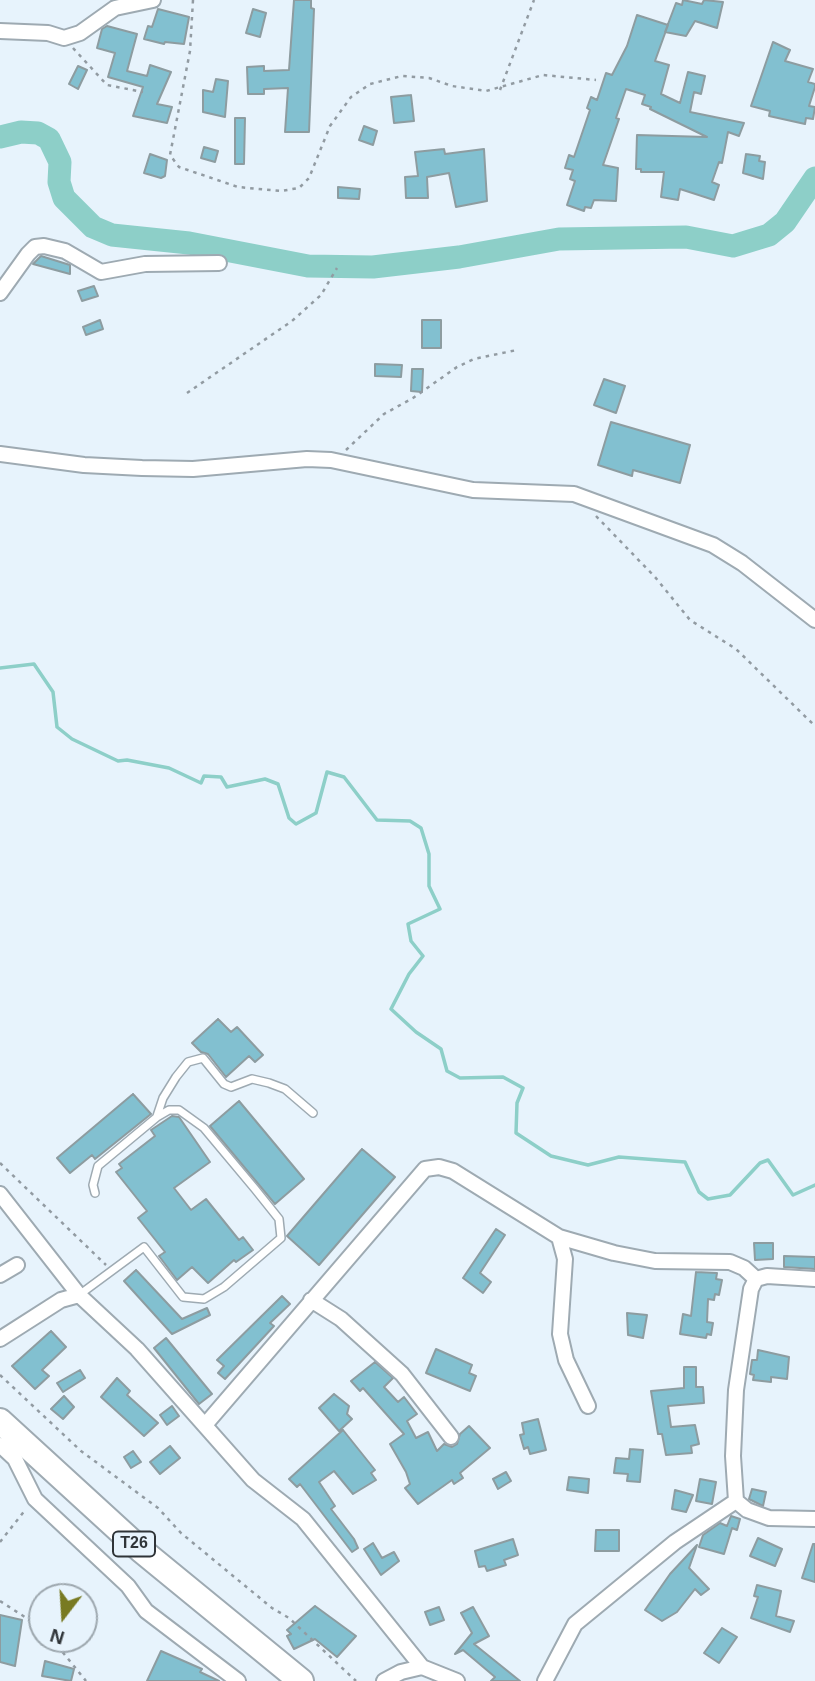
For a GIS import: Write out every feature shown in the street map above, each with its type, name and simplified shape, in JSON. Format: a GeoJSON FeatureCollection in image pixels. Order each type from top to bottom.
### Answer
{"type":"FeatureCollection","features":[{"type":"Feature","properties":{"kind":"highway","name":"T26"},"geometry":{"type":"LineString","coordinates":[[0,1421],[141,1550],[301,1681]]}},
{"type":"Feature","properties":{"kind":"street"},"geometry":{"type":"LineString","coordinates":[[0,31],[31,31],[64,38],[80,33],[115,8],[153,0]]}},
{"type":"Feature","properties":{"kind":"street"},"geometry":{"type":"LineString","coordinates":[[0,293],[35,247],[44,246],[65,251],[100,272],[145,264],[219,262]]}},
{"type":"Feature","properties":{"kind":"street"},"geometry":{"type":"LineString","coordinates":[[0,454],[84,465],[192,469],[307,459],[331,460],[473,490],[574,494],[713,545],[742,563],[815,620]]}},
{"type":"Feature","properties":{"kind":"street"},"geometry":{"type":"LineString","coordinates":[[205,1425],[425,1169],[439,1167],[453,1171],[559,1237],[655,1261],[730,1262],[744,1268],[755,1279]]}},
{"type":"Feature","properties":{"kind":"street"},"geometry":{"type":"LineString","coordinates":[[0,1194],[79,1295],[137,1349],[253,1480],[303,1519],[422,1667],[457,1681]]}},
{"type":"Feature","properties":{"kind":"street"},"geometry":{"type":"LineString","coordinates":[[559,1237],[565,1259],[560,1334],[566,1360],[588,1406]]}},
{"type":"Feature","properties":{"kind":"street"},"geometry":{"type":"LineString","coordinates":[[0,1275],[17,1265]]}},
{"type":"Feature","properties":{"kind":"street"},"geometry":{"type":"LineString","coordinates":[[755,1279],[767,1276],[815,1279]]}},
{"type":"Feature","properties":{"kind":"street"},"geometry":{"type":"LineString","coordinates":[[755,1279],[747,1309],[736,1390],[733,1456],[736,1501],[747,1510],[769,1518],[815,1519]]}},
{"type":"Feature","properties":{"kind":"street"},"geometry":{"type":"LineString","coordinates":[[0,1339],[61,1300],[79,1295]]}},
{"type":"Feature","properties":{"kind":"street"},"geometry":{"type":"LineString","coordinates":[[311,1300],[341,1319],[402,1374],[451,1437]]}},
{"type":"Feature","properties":{"kind":"street"},"geometry":{"type":"LineString","coordinates":[[0,1445],[15,1459],[35,1499],[128,1586],[155,1619],[238,1681]]}},
{"type":"Feature","properties":{"kind":"street"},"geometry":{"type":"LineString","coordinates":[[545,1681],[575,1624],[675,1542],[736,1501]]}},
{"type":"Feature","properties":{"kind":"street"},"geometry":{"type":"LineString","coordinates":[[384,1681],[401,1672],[422,1667]]}},
{"type":"Feature","properties":{"kind":"lane"},"geometry":{"type":"LineString","coordinates":[[157,1117],[168,1089],[188,1062],[195,1058],[203,1058],[224,1084],[231,1087],[253,1079],[269,1083],[285,1089],[313,1113]]}},
{"type":"Feature","properties":{"kind":"lane"},"geometry":{"type":"LineString","coordinates":[[79,1295],[144,1247],[183,1297],[204,1299],[224,1287],[281,1238],[279,1219],[204,1128],[179,1110],[169,1110],[157,1117],[98,1166],[93,1185],[95,1193]]}},
{"type":"Feature","properties":{"kind":"path"},"geometry":{"type":"LineString","coordinates":[[193,0],[190,51],[170,155],[179,167],[238,187],[281,191],[299,188],[309,178],[330,126],[351,97],[370,83],[402,76],[429,78],[486,91],[500,90],[543,75],[596,79]]}},
{"type":"Feature","properties":{"kind":"path"},"geometry":{"type":"LineString","coordinates":[[500,90],[534,0]]}},
{"type":"Feature","properties":{"kind":"path"},"geometry":{"type":"LineString","coordinates":[[64,38],[107,85],[143,92]]}},
{"type":"Feature","properties":{"kind":"path"},"geometry":{"type":"LineString","coordinates":[[187,393],[292,321],[321,295],[337,268]]}},
{"type":"Feature","properties":{"kind":"path"},"geometry":{"type":"LineString","coordinates":[[331,460],[363,436],[384,414],[413,398],[457,367],[474,359],[517,350]]}},
{"type":"Feature","properties":{"kind":"path"},"geometry":{"type":"LineString","coordinates":[[574,494],[655,578],[690,620],[736,649],[815,726]]}},
{"type":"Feature","properties":{"kind":"path"},"geometry":{"type":"LineString","coordinates":[[0,1163],[111,1270]]}},
{"type":"Feature","properties":{"kind":"path"},"geometry":{"type":"LineString","coordinates":[[0,1375],[81,1451],[158,1508],[181,1533],[272,1608],[289,1618],[356,1681]]}},
{"type":"Feature","properties":{"kind":"path"},"geometry":{"type":"LineString","coordinates":[[0,1542],[35,1499]]}},
{"type":"Feature","properties":{"kind":"path"},"geometry":{"type":"LineString","coordinates":[[0,1601],[28,1619]]}},
{"type":"Feature","properties":{"kind":"path"},"geometry":{"type":"LineString","coordinates":[[63,1653],[86,1681]]}},
{"type":"Feature","properties":{"kind":"building"},"geometry":{"type":"Polygon","coordinates":[[[294,0],[311,0],[311,8],[314,9],[309,132],[285,132],[288,88],[264,89],[264,94],[248,94],[247,67],[264,66],[264,71],[289,70],[294,0]]]}},
{"type":"Feature","properties":{"kind":"building"},"geometry":{"type":"Polygon","coordinates":[[[683,0],[702,4],[704,0],[723,2],[717,28],[695,21],[686,36],[665,32],[676,3],[682,5],[683,0]]]}},
{"type":"Feature","properties":{"kind":"building"},"geometry":{"type":"Polygon","coordinates":[[[158,9],[189,17],[184,44],[164,44],[144,39],[148,26],[152,27],[158,9]]]}},
{"type":"Feature","properties":{"kind":"building"},"geometry":{"type":"Polygon","coordinates":[[[253,9],[266,13],[260,37],[246,33],[253,9]]]}},
{"type":"Feature","properties":{"kind":"building"},"geometry":{"type":"Polygon","coordinates":[[[637,15],[668,25],[655,61],[669,65],[661,94],[680,103],[688,72],[705,76],[701,94],[694,92],[690,112],[744,123],[739,136],[728,132],[722,163],[719,162],[712,182],[719,185],[714,200],[680,189],[678,200],[661,197],[664,172],[641,172],[641,169],[636,169],[637,135],[707,137],[650,109],[651,107],[642,104],[645,95],[626,89],[603,165],[618,168],[616,201],[594,200],[591,208],[585,207],[584,211],[567,205],[575,181],[570,179],[573,170],[565,168],[569,155],[574,157],[590,110],[587,108],[591,97],[597,100],[606,73],[612,75],[627,46],[637,15]]]}},
{"type":"Feature","properties":{"kind":"building"},"geometry":{"type":"Polygon","coordinates":[[[107,26],[137,34],[127,71],[147,76],[150,65],[171,72],[157,104],[172,107],[167,123],[133,116],[143,87],[108,77],[115,53],[97,48],[102,29],[107,26]]]}},
{"type":"Feature","properties":{"kind":"building"},"geometry":{"type":"Polygon","coordinates":[[[773,42],[790,50],[785,61],[813,69],[808,82],[815,84],[815,87],[809,106],[815,107],[813,119],[806,118],[805,124],[769,116],[770,111],[751,106],[773,42]]]}},
{"type":"Feature","properties":{"kind":"building"},"geometry":{"type":"Polygon","coordinates":[[[78,66],[87,70],[78,89],[69,84],[78,66]]]}},
{"type":"Feature","properties":{"kind":"building"},"geometry":{"type":"Polygon","coordinates":[[[216,79],[228,81],[225,117],[203,112],[203,90],[213,92],[216,79]]]}},
{"type":"Feature","properties":{"kind":"building"},"geometry":{"type":"Polygon","coordinates":[[[411,95],[414,121],[394,123],[391,97],[411,95]]]}},
{"type":"Feature","properties":{"kind":"building"},"geometry":{"type":"Polygon","coordinates":[[[235,118],[245,118],[244,164],[235,164],[235,118]]]}},
{"type":"Feature","properties":{"kind":"building"},"geometry":{"type":"Polygon","coordinates":[[[364,126],[377,131],[373,145],[359,140],[364,126]]]}},
{"type":"Feature","properties":{"kind":"building"},"geometry":{"type":"Polygon","coordinates":[[[204,147],[218,151],[215,162],[201,158],[204,147]]]}},
{"type":"Feature","properties":{"kind":"building"},"geometry":{"type":"Polygon","coordinates":[[[444,149],[445,154],[484,149],[487,201],[456,207],[449,173],[427,177],[428,198],[406,198],[405,177],[418,176],[415,152],[444,149]]]}},
{"type":"Feature","properties":{"kind":"building"},"geometry":{"type":"Polygon","coordinates":[[[150,154],[167,160],[165,176],[161,178],[144,173],[150,154]]]}},
{"type":"Feature","properties":{"kind":"building"},"geometry":{"type":"Polygon","coordinates":[[[746,154],[760,156],[759,161],[765,162],[763,179],[743,173],[746,154]]]}},
{"type":"Feature","properties":{"kind":"building"},"geometry":{"type":"Polygon","coordinates":[[[338,187],[360,189],[359,199],[338,198],[338,187]]]}},
{"type":"Feature","properties":{"kind":"building"},"geometry":{"type":"Polygon","coordinates":[[[41,256],[70,265],[70,274],[33,264],[41,256]]]}},
{"type":"Feature","properties":{"kind":"building"},"geometry":{"type":"Polygon","coordinates":[[[94,286],[98,296],[82,301],[78,291],[94,286]]]}},
{"type":"Feature","properties":{"kind":"building"},"geometry":{"type":"Polygon","coordinates":[[[100,320],[103,329],[86,335],[83,327],[100,320]]]}},
{"type":"Feature","properties":{"kind":"building"},"geometry":{"type":"Polygon","coordinates":[[[422,320],[441,320],[441,348],[422,348],[422,320]]]}},
{"type":"Feature","properties":{"kind":"building"},"geometry":{"type":"Polygon","coordinates":[[[375,364],[402,365],[401,377],[375,376],[375,364]]]}},
{"type":"Feature","properties":{"kind":"building"},"geometry":{"type":"Polygon","coordinates":[[[412,369],[423,369],[422,392],[411,391],[412,369]]]}},
{"type":"Feature","properties":{"kind":"building"},"geometry":{"type":"Polygon","coordinates":[[[604,379],[625,386],[616,413],[594,405],[604,379]]]}},
{"type":"Feature","properties":{"kind":"building"},"geometry":{"type":"Polygon","coordinates":[[[611,422],[690,445],[680,483],[633,470],[632,476],[598,465],[611,422]]]}},
{"type":"Feature","properties":{"kind":"building"},"geometry":{"type":"Polygon","coordinates":[[[218,1019],[231,1032],[237,1027],[263,1055],[255,1062],[249,1056],[226,1077],[208,1054],[201,1052],[192,1043],[218,1019]]]}},
{"type":"Feature","properties":{"kind":"building"},"geometry":{"type":"Polygon","coordinates":[[[133,1094],[151,1114],[95,1159],[92,1155],[70,1173],[57,1158],[133,1094]]]}},
{"type":"Feature","properties":{"kind":"building"},"geometry":{"type":"Polygon","coordinates":[[[239,1101],[304,1179],[275,1204],[210,1126],[239,1101]]]}},
{"type":"Feature","properties":{"kind":"building"},"geometry":{"type":"Polygon","coordinates":[[[172,1116],[179,1117],[210,1162],[174,1188],[191,1210],[206,1199],[239,1240],[243,1237],[253,1250],[236,1262],[234,1260],[208,1283],[192,1267],[177,1280],[159,1256],[165,1252],[138,1218],[147,1211],[116,1172],[122,1168],[119,1164],[155,1136],[151,1130],[172,1116]]]}},
{"type":"Feature","properties":{"kind":"building"},"geometry":{"type":"Polygon","coordinates":[[[362,1149],[395,1177],[319,1265],[287,1236],[362,1149]]]}},
{"type":"Feature","properties":{"kind":"building"},"geometry":{"type":"Polygon","coordinates":[[[496,1229],[505,1235],[480,1273],[491,1282],[483,1293],[463,1278],[496,1229]]]}},
{"type":"Feature","properties":{"kind":"building"},"geometry":{"type":"Polygon","coordinates":[[[754,1243],[773,1243],[773,1259],[755,1260],[754,1243]]]}},
{"type":"Feature","properties":{"kind":"building"},"geometry":{"type":"Polygon","coordinates":[[[784,1256],[815,1257],[815,1269],[784,1267],[784,1256]]]}},
{"type":"Feature","properties":{"kind":"building"},"geometry":{"type":"Polygon","coordinates":[[[136,1270],[182,1319],[207,1308],[210,1315],[172,1334],[124,1281],[136,1270]]]}},
{"type":"Feature","properties":{"kind":"building"},"geometry":{"type":"Polygon","coordinates":[[[696,1272],[717,1273],[716,1279],[722,1280],[719,1295],[715,1294],[714,1300],[708,1299],[707,1322],[713,1323],[711,1335],[707,1334],[706,1338],[680,1334],[683,1314],[691,1316],[696,1272]]]}},
{"type":"Feature","properties":{"kind":"building"},"geometry":{"type":"Polygon","coordinates":[[[282,1296],[290,1304],[270,1323],[274,1326],[225,1379],[218,1373],[224,1366],[217,1360],[282,1296]]]}},
{"type":"Feature","properties":{"kind":"building"},"geometry":{"type":"Polygon","coordinates":[[[627,1313],[647,1315],[643,1338],[628,1335],[627,1313]]]}},
{"type":"Feature","properties":{"kind":"building"},"geometry":{"type":"Polygon","coordinates":[[[51,1331],[66,1347],[42,1370],[49,1376],[35,1389],[12,1366],[51,1331]]]}},
{"type":"Feature","properties":{"kind":"building"},"geometry":{"type":"Polygon","coordinates":[[[166,1338],[212,1394],[199,1404],[154,1348],[166,1338]]]}},
{"type":"Feature","properties":{"kind":"building"},"geometry":{"type":"Polygon","coordinates":[[[436,1349],[472,1365],[469,1373],[476,1376],[470,1391],[426,1373],[436,1349]]]}},
{"type":"Feature","properties":{"kind":"building"},"geometry":{"type":"Polygon","coordinates":[[[758,1350],[789,1357],[787,1379],[771,1377],[771,1382],[753,1380],[754,1375],[750,1374],[752,1360],[757,1360],[758,1350]]]}},
{"type":"Feature","properties":{"kind":"building"},"geometry":{"type":"Polygon","coordinates":[[[375,1362],[393,1378],[384,1387],[398,1402],[404,1397],[417,1414],[407,1421],[416,1438],[428,1432],[437,1451],[444,1444],[452,1447],[457,1444],[460,1434],[469,1426],[490,1448],[460,1473],[463,1478],[454,1484],[452,1480],[418,1504],[405,1488],[410,1484],[406,1472],[390,1444],[404,1434],[363,1388],[360,1391],[351,1381],[375,1362]]]}},
{"type":"Feature","properties":{"kind":"building"},"geometry":{"type":"Polygon","coordinates":[[[684,1367],[696,1367],[696,1387],[703,1387],[704,1403],[668,1406],[671,1427],[695,1425],[699,1444],[691,1446],[692,1453],[666,1455],[662,1434],[658,1434],[651,1391],[684,1388],[684,1367]]]}},
{"type":"Feature","properties":{"kind":"building"},"geometry":{"type":"Polygon","coordinates":[[[80,1370],[85,1378],[63,1392],[57,1383],[80,1370]]]}},
{"type":"Feature","properties":{"kind":"building"},"geometry":{"type":"Polygon","coordinates":[[[117,1378],[130,1391],[127,1395],[158,1423],[144,1436],[101,1397],[117,1378]]]}},
{"type":"Feature","properties":{"kind":"building"},"geometry":{"type":"Polygon","coordinates":[[[334,1394],[349,1406],[347,1414],[352,1419],[339,1431],[319,1408],[334,1394]]]}},
{"type":"Feature","properties":{"kind":"building"},"geometry":{"type":"Polygon","coordinates":[[[64,1396],[74,1407],[63,1419],[51,1409],[64,1396]]]}},
{"type":"Feature","properties":{"kind":"building"},"geometry":{"type":"Polygon","coordinates":[[[172,1406],[179,1416],[167,1425],[160,1415],[172,1406]]]}},
{"type":"Feature","properties":{"kind":"building"},"geometry":{"type":"Polygon","coordinates":[[[538,1419],[546,1450],[530,1454],[528,1447],[524,1449],[520,1435],[524,1434],[522,1423],[538,1419]]]}},
{"type":"Feature","properties":{"kind":"building"},"geometry":{"type":"Polygon","coordinates":[[[343,1430],[375,1470],[371,1473],[376,1480],[353,1494],[334,1471],[319,1482],[335,1506],[331,1509],[354,1539],[358,1548],[352,1552],[300,1484],[297,1487],[289,1479],[343,1430]]]}},
{"type":"Feature","properties":{"kind":"building"},"geometry":{"type":"Polygon","coordinates":[[[170,1446],[180,1458],[160,1474],[150,1462],[170,1446]]]}},
{"type":"Feature","properties":{"kind":"building"},"geometry":{"type":"Polygon","coordinates":[[[630,1449],[643,1450],[640,1482],[627,1481],[628,1474],[614,1473],[616,1458],[629,1459],[630,1449]]]}},
{"type":"Feature","properties":{"kind":"building"},"geometry":{"type":"Polygon","coordinates":[[[133,1451],[141,1462],[131,1468],[124,1457],[133,1451]]]}},
{"type":"Feature","properties":{"kind":"building"},"geometry":{"type":"Polygon","coordinates":[[[506,1472],[511,1481],[498,1489],[493,1479],[506,1472]]]}},
{"type":"Feature","properties":{"kind":"building"},"geometry":{"type":"Polygon","coordinates":[[[569,1477],[589,1479],[588,1493],[567,1490],[569,1477]]]}},
{"type":"Feature","properties":{"kind":"building"},"geometry":{"type":"Polygon","coordinates":[[[700,1479],[716,1482],[712,1504],[696,1501],[700,1479]]]}},
{"type":"Feature","properties":{"kind":"building"},"geometry":{"type":"Polygon","coordinates":[[[752,1489],[766,1492],[763,1506],[749,1499],[752,1489]]]}},
{"type":"Feature","properties":{"kind":"building"},"geometry":{"type":"Polygon","coordinates":[[[675,1490],[693,1495],[686,1512],[672,1509],[675,1490]]]}},
{"type":"Feature","properties":{"kind":"building"},"geometry":{"type":"Polygon","coordinates":[[[731,1516],[740,1519],[737,1530],[732,1528],[724,1554],[699,1547],[703,1535],[720,1523],[727,1526],[731,1516]]]}},
{"type":"Feature","properties":{"kind":"building"},"geometry":{"type":"Polygon","coordinates":[[[596,1530],[619,1530],[619,1551],[595,1551],[596,1530]]]}},
{"type":"Feature","properties":{"kind":"building"},"geometry":{"type":"Polygon","coordinates":[[[758,1538],[782,1549],[775,1566],[750,1556],[758,1538]]]}},
{"type":"Feature","properties":{"kind":"building"},"geometry":{"type":"Polygon","coordinates":[[[513,1539],[518,1555],[504,1560],[506,1565],[487,1571],[485,1566],[479,1567],[475,1551],[513,1539]]]}},
{"type":"Feature","properties":{"kind":"building"},"geometry":{"type":"Polygon","coordinates":[[[373,1543],[382,1558],[394,1552],[399,1561],[381,1575],[364,1549],[373,1543]]]}},
{"type":"Feature","properties":{"kind":"building"},"geometry":{"type":"Polygon","coordinates":[[[815,1544],[815,1582],[802,1578],[815,1544]]]}},
{"type":"Feature","properties":{"kind":"building"},"geometry":{"type":"Polygon","coordinates":[[[697,1545],[689,1568],[709,1589],[701,1595],[695,1589],[677,1612],[662,1621],[645,1610],[670,1574],[697,1545]]]}},
{"type":"Feature","properties":{"kind":"building"},"geometry":{"type":"Polygon","coordinates":[[[757,1585],[781,1591],[776,1616],[794,1621],[790,1632],[751,1618],[758,1597],[754,1596],[757,1585]]]}},
{"type":"Feature","properties":{"kind":"building"},"geometry":{"type":"Polygon","coordinates":[[[315,1606],[356,1636],[337,1657],[315,1639],[294,1649],[287,1636],[291,1634],[287,1630],[315,1606]]]}},
{"type":"Feature","properties":{"kind":"building"},"geometry":{"type":"Polygon","coordinates":[[[439,1607],[444,1620],[430,1625],[425,1612],[439,1607]]]}},
{"type":"Feature","properties":{"kind":"building"},"geometry":{"type":"Polygon","coordinates":[[[473,1607],[489,1636],[474,1644],[520,1681],[491,1681],[495,1677],[463,1650],[455,1654],[472,1633],[461,1613],[473,1607]]]}},
{"type":"Feature","properties":{"kind":"building"},"geometry":{"type":"Polygon","coordinates":[[[0,1615],[22,1620],[15,1666],[0,1662],[0,1615]]]}},
{"type":"Feature","properties":{"kind":"building"},"geometry":{"type":"Polygon","coordinates":[[[722,1628],[737,1637],[719,1663],[704,1653],[722,1628]]]}},
{"type":"Feature","properties":{"kind":"building"},"geometry":{"type":"Polygon","coordinates":[[[161,1651],[202,1669],[200,1672],[219,1681],[147,1681],[161,1651]]]}},
{"type":"Feature","properties":{"kind":"building"},"geometry":{"type":"Polygon","coordinates":[[[45,1661],[74,1669],[71,1681],[42,1676],[45,1661]]]}},
{"type":"Feature","properties":{"kind":"waterway"},"geometry":{"type":"LineString","coordinates":[[0,137],[21,132],[38,133],[49,139],[60,162],[59,182],[64,198],[93,227],[112,235],[189,243],[308,266],[373,267],[459,257],[559,239],[686,237],[733,246],[769,235],[785,222],[815,178]]}},
{"type":"Feature","properties":{"kind":"waterway"},"geometry":{"type":"LineString","coordinates":[[0,668],[34,664],[53,692],[57,727],[72,739],[118,761],[127,760],[169,768],[201,783],[204,776],[221,777],[227,787],[265,779],[278,784],[289,818],[296,824],[316,813],[327,772],[344,777],[377,820],[410,821],[421,828],[429,854],[429,886],[440,909],[408,924],[411,941],[423,956],[409,974],[391,1009],[416,1032],[441,1049],[447,1071],[460,1078],[503,1077],[523,1088],[517,1103],[516,1133],[551,1156],[588,1165],[619,1157],[685,1162],[699,1192],[708,1199],[730,1195],[760,1163],[768,1160],[793,1195],[815,1185]]}}]}
